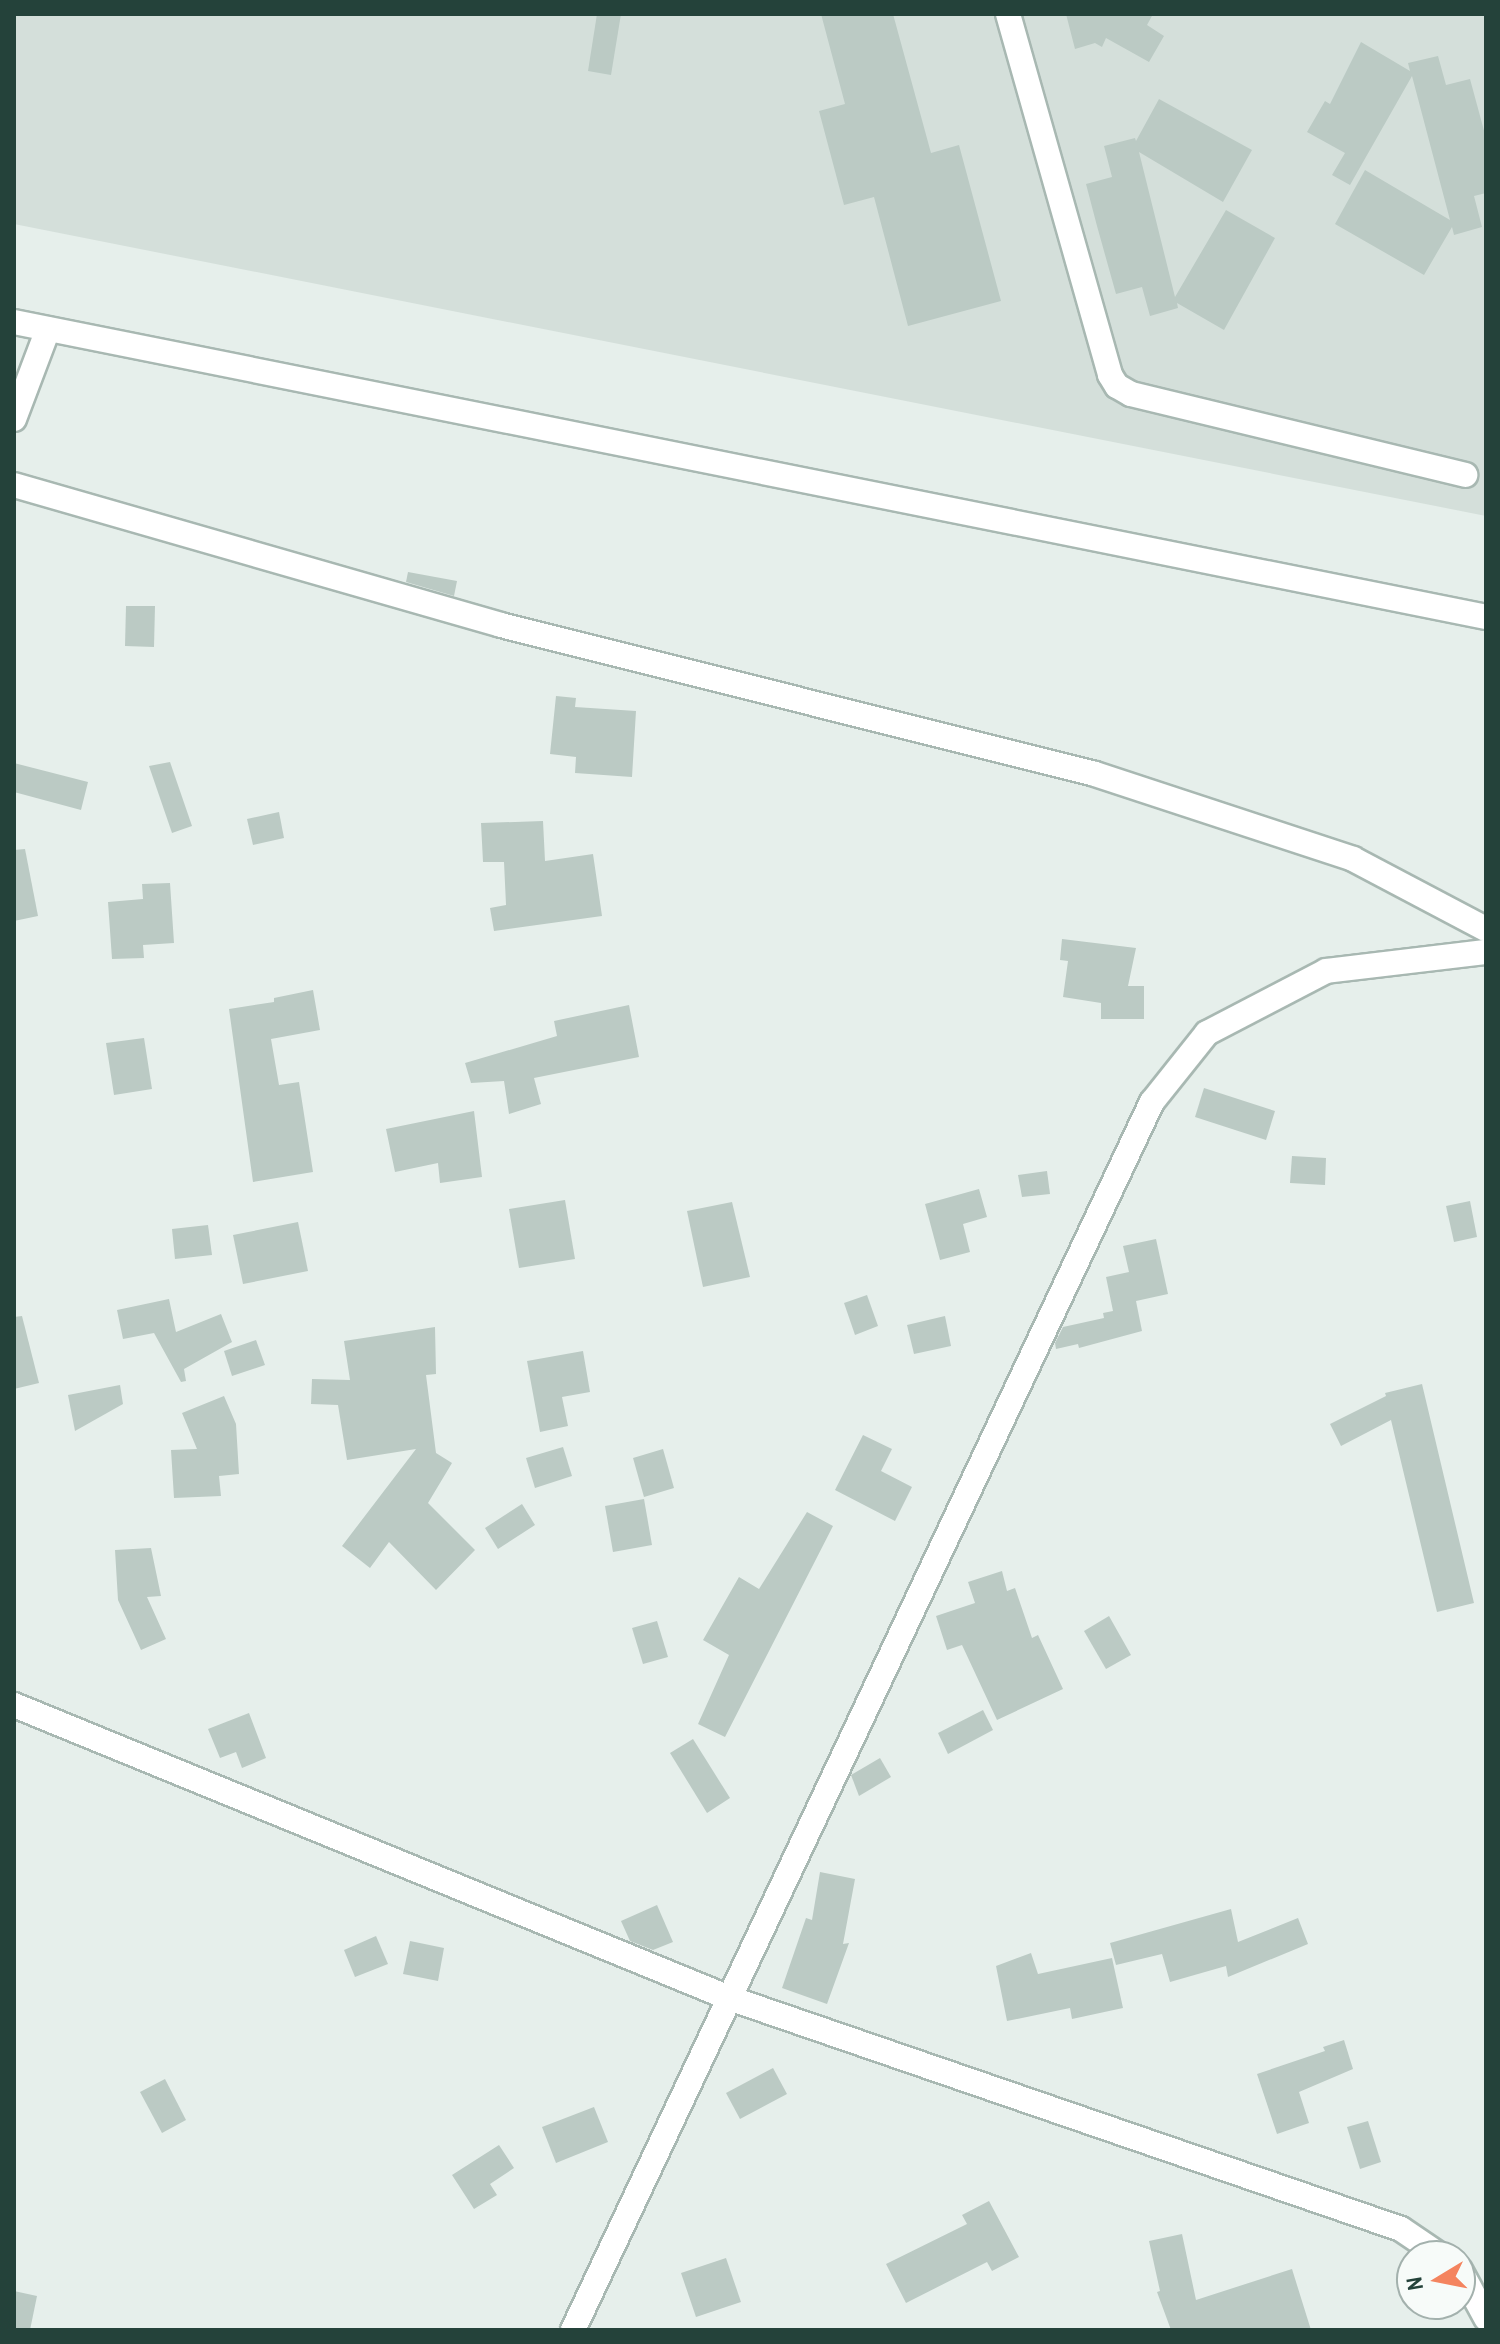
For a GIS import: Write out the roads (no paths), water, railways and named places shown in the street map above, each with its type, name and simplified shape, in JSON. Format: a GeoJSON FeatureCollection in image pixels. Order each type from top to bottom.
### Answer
{"type":"FeatureCollection","features":[{"type":"Feature","properties":{"kind":"street"},"geometry":{"type":"LineString","coordinates":[[1008,14],[1110,375],[1117,386],[1131,394],[1465,475]]}},
{"type":"Feature","properties":{"kind":"street"},"geometry":{"type":"LineString","coordinates":[[14,322],[1486,617]]}},
{"type":"Feature","properties":{"kind":"street"},"geometry":{"type":"LineString","coordinates":[[14,419],[48,329]]}},
{"type":"Feature","properties":{"kind":"street"},"geometry":{"type":"LineString","coordinates":[[14,485],[501,625],[1095,774],[1353,859],[1486,929]]}},
{"type":"Feature","properties":{"kind":"street"},"geometry":{"type":"LineString","coordinates":[[573,2330],[732,1999],[1152,1102],[1207,1033],[1326,971],[1486,952]]}},
{"type":"Feature","properties":{"kind":"street"},"geometry":{"type":"LineString","coordinates":[[14,1705],[732,1999],[1401,2229],[1417,2240]]}},
{"type":"Feature","properties":{"kind":"street"},"geometry":{"type":"LineString","coordinates":[[1476,2300],[1486,2318]]}}]}
